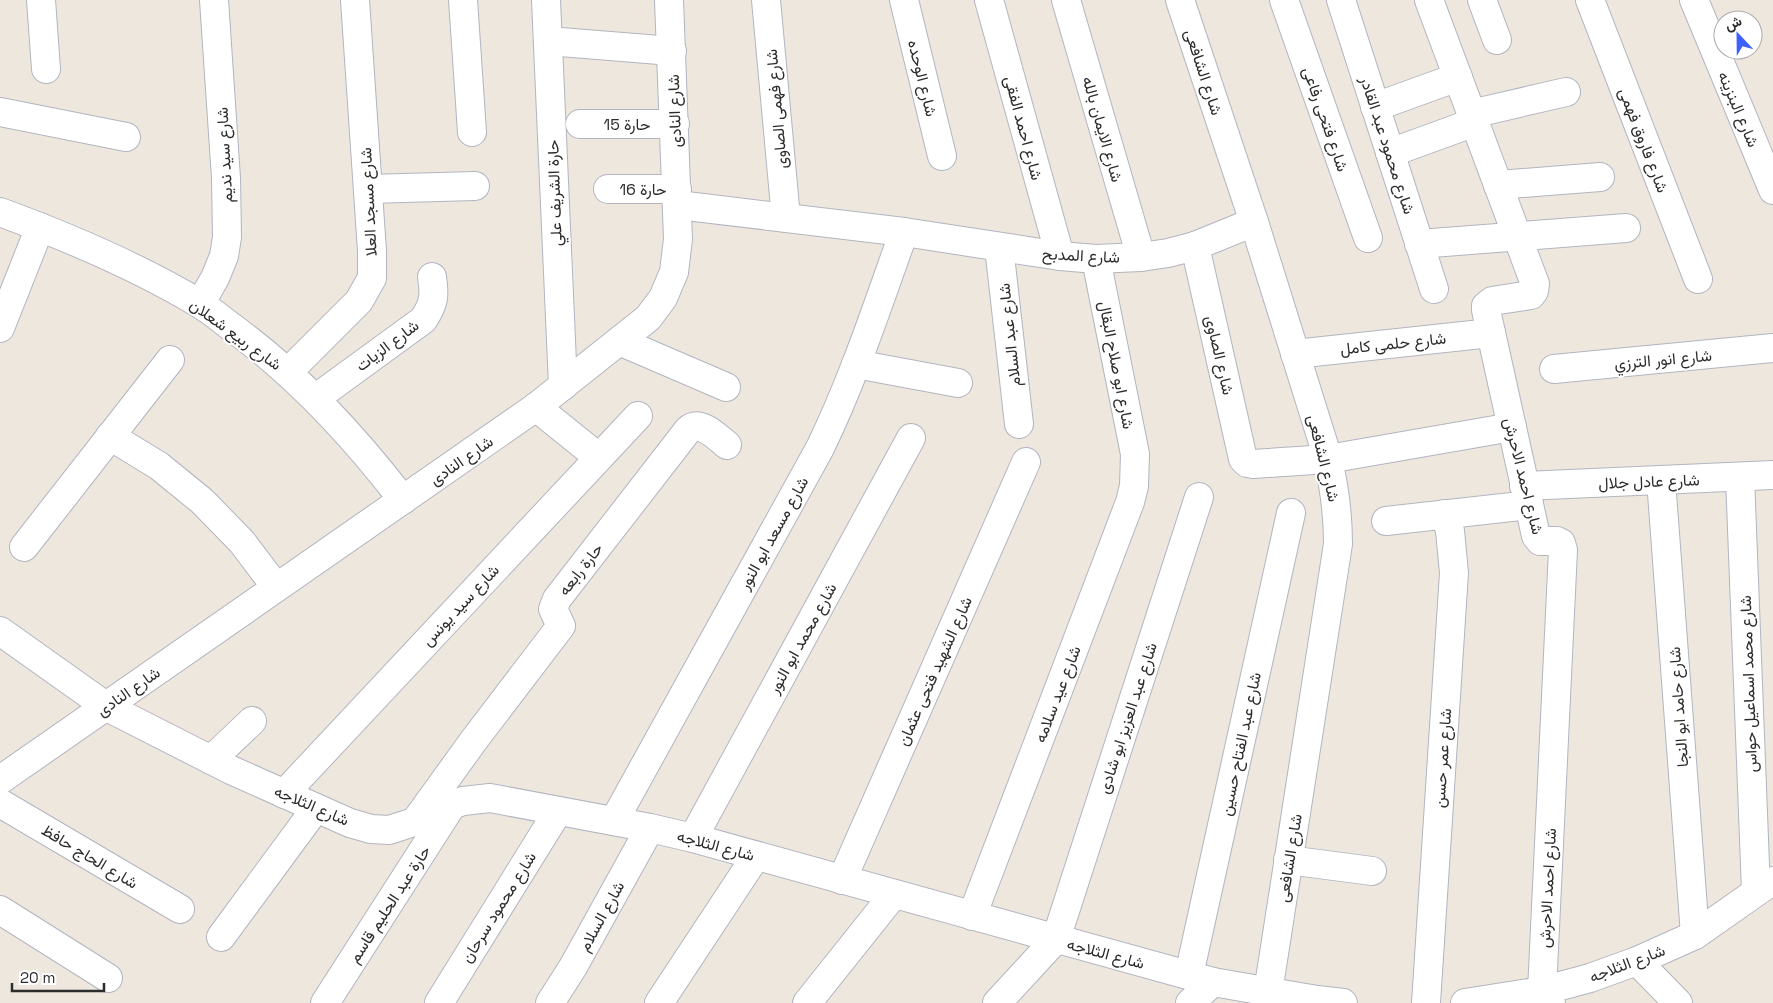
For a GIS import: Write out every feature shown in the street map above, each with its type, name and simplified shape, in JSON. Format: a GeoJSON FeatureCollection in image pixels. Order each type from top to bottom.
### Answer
{"type":"FeatureCollection","features":[{"type":"Feature","properties":{"kind":"street"},"geometry":{"type":"LineString","coordinates":[[41,0],[46,69]]}},
{"type":"Feature","properties":{"kind":"street","name":"شارع سيد نديم"},"geometry":{"type":"LineString","coordinates":[[200,304],[215,278],[224,256],[226,237],[226,178],[214,0]]}},
{"type":"Feature","properties":{"kind":"street","name":"شارع مسجد العلا"},"geometry":{"type":"LineString","coordinates":[[288,372],[359,301],[372,278],[372,251],[355,0]]}},
{"type":"Feature","properties":{"kind":"street"},"geometry":{"type":"LineString","coordinates":[[463,0],[472,132]]}},
{"type":"Feature","properties":{"kind":"street","name":"حارة الشريف علي"},"geometry":{"type":"LineString","coordinates":[[546,0],[563,386]]}},
{"type":"Feature","properties":{"kind":"street","name":"شارع النادى"},"geometry":{"type":"LineString","coordinates":[[0,780],[536,407],[648,318],[663,298],[674,272],[678,238],[678,197],[669,0]]}},
{"type":"Feature","properties":{"kind":"street","name":"شارع فهمى الصاوى"},"geometry":{"type":"LineString","coordinates":[[766,0],[786,218]]}},
{"type":"Feature","properties":{"kind":"street","name":"شارع الوحده"},"geometry":{"type":"LineString","coordinates":[[904,0],[942,156]]}},
{"type":"Feature","properties":{"kind":"street","name":"شارع احمد الفقى"},"geometry":{"type":"LineString","coordinates":[[989,0],[1060,256]]}},
{"type":"Feature","properties":{"kind":"street","name":"شارع الايمان بالله"},"geometry":{"type":"LineString","coordinates":[[1066,0],[1141,257]]}},
{"type":"Feature","properties":{"kind":"street","name":"شارع الشافعى"},"geometry":{"type":"LineString","coordinates":[[1180,0],[1254,222],[1328,459],[1338,515],[1338,544],[1268,992]]}},
{"type":"Feature","properties":{"kind":"street","name":"شارع فتحى رفاعى"},"geometry":{"type":"LineString","coordinates":[[1284,0],[1368,238]]}},
{"type":"Feature","properties":{"kind":"street","name":"شارع محمود عبد القادر"},"geometry":{"type":"LineString","coordinates":[[1341,0],[1434,289]]}},
{"type":"Feature","properties":{"kind":"street","name":"شارع احمد الاحرش"},"geometry":{"type":"LineString","coordinates":[[1429,0],[1535,284],[1534,291],[1527,297],[1492,301],[1488,303],[1486,310],[1537,539],[1543,542],[1557,541],[1561,543],[1563,550],[1547,997]]}},
{"type":"Feature","properties":{"kind":"street"},"geometry":{"type":"LineString","coordinates":[[1482,0],[1497,40]]}},
{"type":"Feature","properties":{"kind":"street","name":"شارع فاروق فهمى"},"geometry":{"type":"LineString","coordinates":[[1590,0],[1698,279]]}},
{"type":"Feature","properties":{"kind":"street","name":"شارع البنزينه"},"geometry":{"type":"LineString","coordinates":[[1694,0],[1773,190]]}},
{"type":"Feature","properties":{"kind":"street"},"geometry":{"type":"LineString","coordinates":[[548,41],[672,51]]}},
{"type":"Feature","properties":{"kind":"street"},"geometry":{"type":"LineString","coordinates":[[1375,107],[1458,77]]}},
{"type":"Feature","properties":{"kind":"street"},"geometry":{"type":"LineString","coordinates":[[1390,153],[1473,118],[1566,92]]}},
{"type":"Feature","properties":{"kind":"street"},"geometry":{"type":"LineString","coordinates":[[0,112],[126,137]]}},
{"type":"Feature","properties":{"kind":"street","name":"حارة 15"},"geometry":{"type":"LineString","coordinates":[[580,124],[674,124]]}},
{"type":"Feature","properties":{"kind":"street"},"geometry":{"type":"LineString","coordinates":[[1498,185],[1600,177]]}},
{"type":"Feature","properties":{"kind":"street"},"geometry":{"type":"LineString","coordinates":[[368,190],[474,186]]}},
{"type":"Feature","properties":{"kind":"street","name":"حارة 16"},"geometry":{"type":"LineString","coordinates":[[608,189],[678,197],[786,218]]}},
{"type":"Feature","properties":{"kind":"street","name":"شارع ربيع شعلان"},"geometry":{"type":"LineString","coordinates":[[0,212],[109,256],[200,304],[245,336],[316,398],[368,454],[403,500]]}},
{"type":"Feature","properties":{"kind":"street","name":"شارع المدبح"},"geometry":{"type":"LineString","coordinates":[[786,218],[904,232],[1060,256],[1096,259],[1141,257],[1168,253],[1195,246],[1254,222]]}},
{"type":"Feature","properties":{"kind":"street"},"geometry":{"type":"LineString","coordinates":[[0,328],[40,227]]}},
{"type":"Feature","properties":{"kind":"street"},"geometry":{"type":"LineString","coordinates":[[1420,244],[1626,228]]}},
{"type":"Feature","properties":{"kind":"street","name":"شارع مسعد ابو النور"},"geometry":{"type":"LineString","coordinates":[[614,821],[820,448],[838,410],[856,364],[904,232]]}},
{"type":"Feature","properties":{"kind":"street","name":"شارع الصاوى"},"geometry":{"type":"LineString","coordinates":[[1195,246],[1242,459],[1247,463],[1253,464],[1328,459]]}},
{"type":"Feature","properties":{"kind":"street","name":"شارع عبد السلام"},"geometry":{"type":"LineString","coordinates":[[999,247],[1019,424]]}},
{"type":"Feature","properties":{"kind":"street","name":"شارع ابو صلاح البقال"},"geometry":{"type":"LineString","coordinates":[[1096,259],[1135,454],[1135,470]]}},
{"type":"Feature","properties":{"kind":"street","name":"شارع الزيات"},"geometry":{"type":"LineString","coordinates":[[316,398],[423,320],[431,309],[434,294],[432,277]]}},
{"type":"Feature","properties":{"kind":"street","name":"شارع حلمى كامل"},"geometry":{"type":"LineString","coordinates":[[1295,354],[1490,333]]}},
{"type":"Feature","properties":{"kind":"street"},"geometry":{"type":"LineString","coordinates":[[619,341],[726,387]]}},
{"type":"Feature","properties":{"kind":"street","name":"شارع انور الترزي"},"geometry":{"type":"LineString","coordinates":[[1554,369],[1773,348]]}},
{"type":"Feature","properties":{"kind":"street"},"geometry":{"type":"LineString","coordinates":[[24,547],[170,360]]}},
{"type":"Feature","properties":{"kind":"street"},"geometry":{"type":"LineString","coordinates":[[856,364],[958,383]]}},
{"type":"Feature","properties":{"kind":"street"},"geometry":{"type":"LineString","coordinates":[[536,407],[598,457]]}},
{"type":"Feature","properties":{"kind":"street","name":"شارع سيد يونس"},"geometry":{"type":"LineString","coordinates":[[284,794],[638,416]]}},
{"type":"Feature","properties":{"kind":"street","name":"حارة رابعه"},"geometry":{"type":"LineString","coordinates":[[414,822],[561,626],[553,609],[557,599],[688,430],[694,426],[700,426],[727,445]]}},
{"type":"Feature","properties":{"kind":"street"},"geometry":{"type":"LineString","coordinates":[[1328,459],[1512,427]]}},
{"type":"Feature","properties":{"kind":"street"},"geometry":{"type":"LineString","coordinates":[[110,436],[159,466],[202,501],[242,542],[276,587]]}},
{"type":"Feature","properties":{"kind":"street","name":"شارع محمد ابو النور"},"geometry":{"type":"LineString","coordinates":[[693,838],[911,438]]}},
{"type":"Feature","properties":{"kind":"street","name":"شارع الشهيد فتحى عثمان"},"geometry":{"type":"LineString","coordinates":[[842,880],[1026,462]]}},
{"type":"Feature","properties":{"kind":"street","name":"شارع عيد سلامه"},"geometry":{"type":"LineString","coordinates":[[972,916],[1130,502],[1135,470]]}},
{"type":"Feature","properties":{"kind":"street","name":"شارع عادل جلال"},"geometry":{"type":"LineString","coordinates":[[1386,521],[1445,514],[1527,496],[1660,480],[1773,475]]}},
{"type":"Feature","properties":{"kind":"street","name":"شارع محمد اسماعيل حواس"},"geometry":{"type":"LineString","coordinates":[[1740,477],[1766,888]]}},
{"type":"Feature","properties":{"kind":"street","name":"شارع حامد ابو النجا"},"geometry":{"type":"LineString","coordinates":[[1660,480],[1695,934]]}},
{"type":"Feature","properties":{"kind":"street","name":"شارع عبد العزيز ابو شادى"},"geometry":{"type":"LineString","coordinates":[[1056,939],[1199,497]]}},
{"type":"Feature","properties":{"kind":"street","name":"شارع عبد الفتاح حسين"},"geometry":{"type":"LineString","coordinates":[[1201,979],[1291,513]]}},
{"type":"Feature","properties":{"kind":"street","name":"شارع عمر حسن"},"geometry":{"type":"LineString","coordinates":[[1426,1003],[1454,573],[1450,531],[1445,514]]}},
{"type":"Feature","properties":{"kind":"street","name":"شارع الثلاجه"},"geometry":{"type":"LineString","coordinates":[[0,631],[107,707],[211,760],[284,794],[350,823],[371,829],[389,830],[414,822],[434,811],[463,801],[490,798],[558,810],[693,838],[1201,979],[1318,1002],[1343,1003]]}},
{"type":"Feature","properties":{"kind":"street"},"geometry":{"type":"LineString","coordinates":[[211,760],[252,721]]}},
{"type":"Feature","properties":{"kind":"street","name":"شارع الحاج حافظ"},"geometry":{"type":"LineString","coordinates":[[0,803],[180,909]]}},
{"type":"Feature","properties":{"kind":"street","name":"حارة عبد الحليم قاسم"},"geometry":{"type":"LineString","coordinates":[[325,1003],[452,805]]}},
{"type":"Feature","properties":{"kind":"street"},"geometry":{"type":"LineString","coordinates":[[221,937],[316,808]]}},
{"type":"Feature","properties":{"kind":"street","name":"شارع محمود سرحان"},"geometry":{"type":"LineString","coordinates":[[439,1003],[558,810]]}},
{"type":"Feature","properties":{"kind":"street","name":"شارع السلام"},"geometry":{"type":"LineString","coordinates":[[550,1003],[573,967],[650,828]]}},
{"type":"Feature","properties":{"kind":"street"},"geometry":{"type":"LineString","coordinates":[[659,1003],[756,856]]}},
{"type":"Feature","properties":{"kind":"street"},"geometry":{"type":"LineString","coordinates":[[1288,860],[1372,871]]}},
{"type":"Feature","properties":{"kind":"street","name":"شارع الثلاجه"},"geometry":{"type":"LineString","coordinates":[[1465,1003],[1547,997],[1590,978],[1637,961],[1695,934],[1766,888]]}},
{"type":"Feature","properties":{"kind":"street"},"geometry":{"type":"LineString","coordinates":[[807,1003],[894,894]]}},
{"type":"Feature","properties":{"kind":"street"},"geometry":{"type":"LineString","coordinates":[[0,910],[108,978]]}},
{"type":"Feature","properties":{"kind":"street"},"geometry":{"type":"LineString","coordinates":[[998,1003],[1056,939]]}},
{"type":"Feature","properties":{"kind":"street"},"geometry":{"type":"LineString","coordinates":[[1637,961],[1678,1003]]}},
{"type":"Feature","properties":{"kind":"street"},"geometry":{"type":"LineString","coordinates":[[1190,1003],[1201,979]]}}]}
